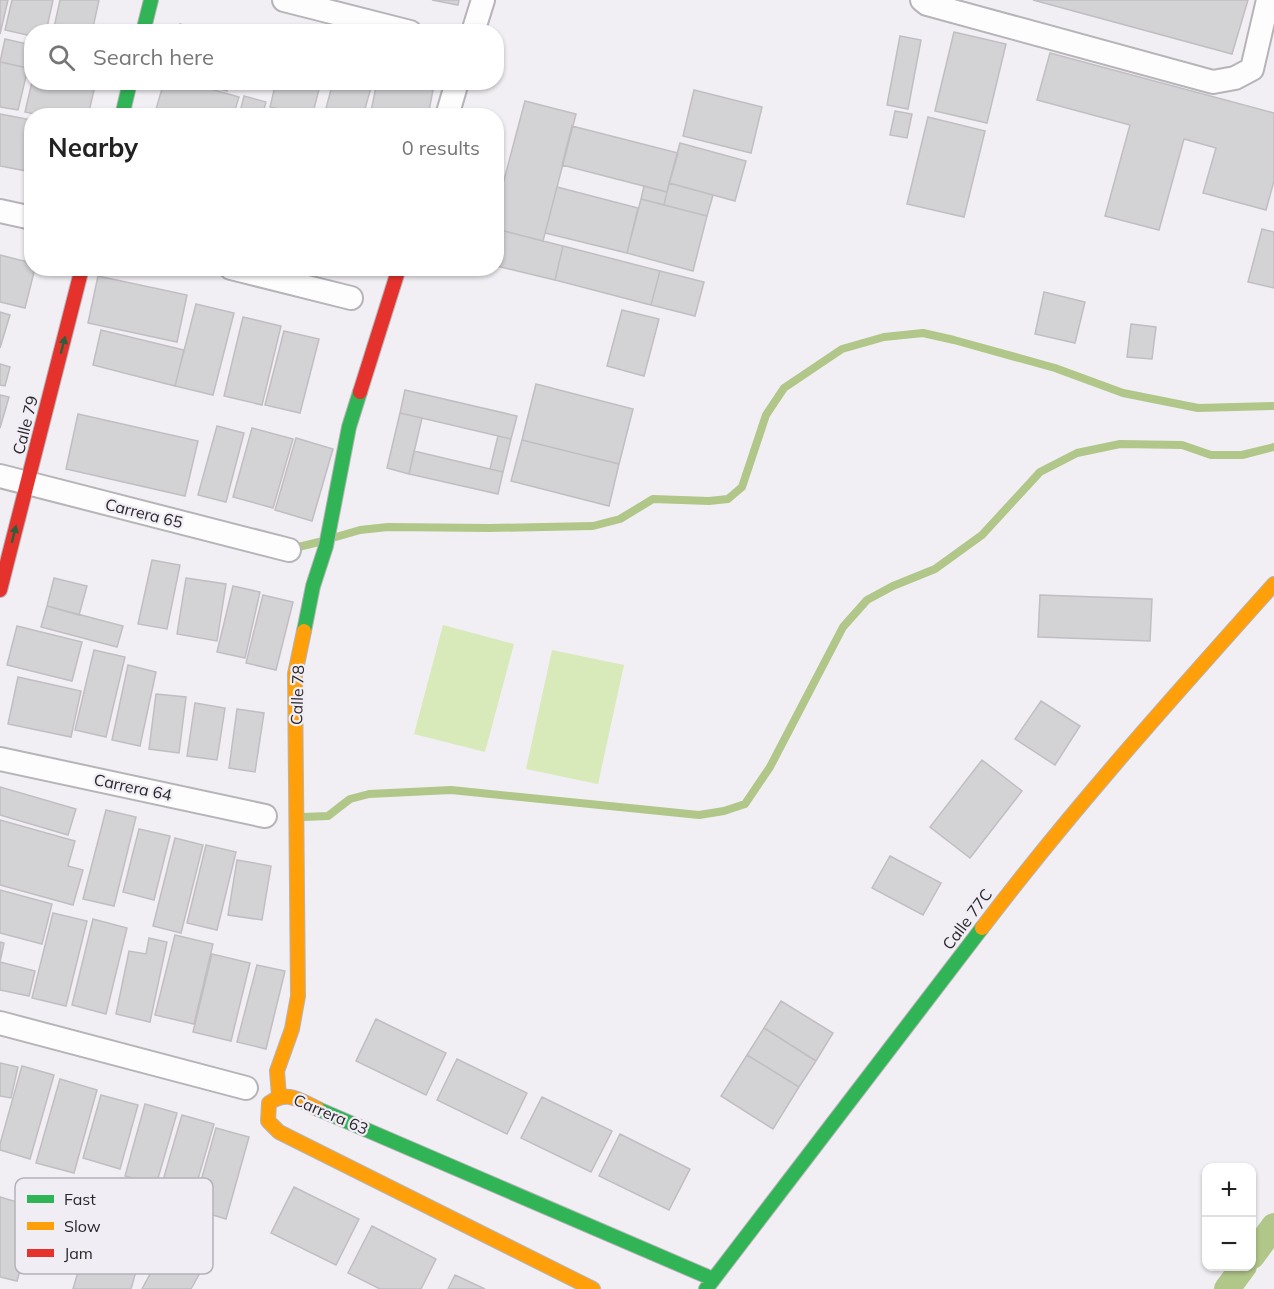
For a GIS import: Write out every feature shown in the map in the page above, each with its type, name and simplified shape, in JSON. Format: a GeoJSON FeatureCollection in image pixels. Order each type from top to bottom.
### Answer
{"type":"FeatureCollection","features":[{"type":"Feature","properties":{"kind":"street"},"geometry":{"type":"LineString","coordinates":[[145,24],[151,0]]}},
{"type":"Feature","properties":{"kind":"street"},"geometry":{"type":"LineString","coordinates":[[284,0],[378,24]]}},
{"type":"Feature","properties":{"kind":"street"},"geometry":{"type":"LineString","coordinates":[[476,24],[483,0]]}},
{"type":"Feature","properties":{"kind":"street"},"geometry":{"type":"LineString","coordinates":[[922,0],[927,4],[1214,82],[1235,78],[1252,69],[1268,0]]}},
{"type":"Feature","properties":{"kind":"street"},"geometry":{"type":"LineString","coordinates":[[124,108],[128,90]]}},
{"type":"Feature","properties":{"kind":"street"},"geometry":{"type":"LineString","coordinates":[[449,108],[455,90]]}},
{"type":"Feature","properties":{"kind":"street"},"geometry":{"type":"LineString","coordinates":[[0,211],[24,216]]}},
{"type":"Feature","properties":{"kind":"street","name":"Calle 79"},"geometry":{"type":"LineString","coordinates":[[0,590],[80,276]]}},
{"type":"Feature","properties":{"kind":"street"},"geometry":{"type":"LineString","coordinates":[[263,276],[351,298]]}},
{"type":"Feature","properties":{"kind":"street","name":"Calle 78"},"geometry":{"type":"LineString","coordinates":[[279,1096],[277,1071],[292,1029],[298,996],[295,674],[313,586],[326,546],[349,427],[396,276]]}},
{"type":"Feature","properties":{"kind":"street","name":"Carrera 65"},"geometry":{"type":"LineString","coordinates":[[0,476],[289,550]]}},
{"type":"Feature","properties":{"kind":"street","name":"Calle 77C"},"geometry":{"type":"LineString","coordinates":[[710,1284],[1025,871],[1274,584]]}},
{"type":"Feature","properties":{"kind":"street","name":"Carrera 64"},"geometry":{"type":"LineString","coordinates":[[0,759],[265,816]]}},
{"type":"Feature","properties":{"kind":"street"},"geometry":{"type":"LineString","coordinates":[[0,1023],[246,1088]]}},
{"type":"Feature","properties":{"kind":"street","name":"Carrera 63"},"geometry":{"type":"LineString","coordinates":[[593,1289],[279,1132],[272,1127],[267,1115],[269,1103],[279,1096],[291,1097],[710,1284]]}},
{"type":"Feature","properties":{"kind":"green space"},"geometry":{"type":"Polygon","coordinates":[[[443,625],[514,644],[485,752],[414,734],[443,625]]]}},
{"type":"Feature","properties":{"kind":"green space"},"geometry":{"type":"Polygon","coordinates":[[[552,650],[624,665],[598,784],[526,769],[552,650]]]}},
{"type":"Feature","properties":{"kind":"building"},"geometry":{"type":"Polygon","coordinates":[[[0,0],[8,0],[0,34],[0,0]]]}},
{"type":"Feature","properties":{"kind":"building"},"geometry":{"type":"Polygon","coordinates":[[[12,0],[53,0],[48,24],[24,24],[24,34],[5,30],[12,0]]]}},
{"type":"Feature","properties":{"kind":"building"},"geometry":{"type":"Polygon","coordinates":[[[60,0],[99,0],[94,24],[55,24],[60,0]]]}},
{"type":"Feature","properties":{"kind":"building"},"geometry":{"type":"Polygon","coordinates":[[[432,0],[459,0],[458,5],[432,0]]]}},
{"type":"Feature","properties":{"kind":"building"},"geometry":{"type":"Polygon","coordinates":[[[1033,0],[1248,0],[1232,54],[1033,0]]]}},
{"type":"Feature","properties":{"kind":"building"},"geometry":{"type":"Polygon","coordinates":[[[954,32],[1006,44],[987,123],[935,111],[954,32]]]}},
{"type":"Feature","properties":{"kind":"building"},"geometry":{"type":"Polygon","coordinates":[[[900,36],[921,40],[908,109],[887,105],[900,36]]]}},
{"type":"Feature","properties":{"kind":"building"},"geometry":{"type":"Polygon","coordinates":[[[5,39],[24,43],[24,67],[0,62],[5,39]]]}},
{"type":"Feature","properties":{"kind":"building"},"geometry":{"type":"Polygon","coordinates":[[[1050,53],[1274,113],[1274,181],[1266,210],[1203,193],[1216,148],[1184,139],[1159,230],[1105,216],[1130,125],[1037,100],[1050,53]]]}},
{"type":"Feature","properties":{"kind":"building"},"geometry":{"type":"Polygon","coordinates":[[[0,62],[24,67],[24,85],[18,110],[0,107],[0,62]]]}},
{"type":"Feature","properties":{"kind":"building"},"geometry":{"type":"Polygon","coordinates":[[[30,90],[94,90],[90,108],[26,108],[30,90]]]}},
{"type":"Feature","properties":{"kind":"building"},"geometry":{"type":"Polygon","coordinates":[[[162,90],[214,90],[239,97],[236,108],[156,108],[162,90]]]}},
{"type":"Feature","properties":{"kind":"building"},"geometry":{"type":"Polygon","coordinates":[[[274,90],[319,90],[314,108],[270,107],[274,90]]]}},
{"type":"Feature","properties":{"kind":"building"},"geometry":{"type":"Polygon","coordinates":[[[331,90],[370,90],[365,108],[326,108],[331,90]]]}},
{"type":"Feature","properties":{"kind":"building"},"geometry":{"type":"Polygon","coordinates":[[[375,90],[433,90],[430,108],[372,108],[375,90]]]}},
{"type":"Feature","properties":{"kind":"building"},"geometry":{"type":"Polygon","coordinates":[[[694,90],[762,107],[751,153],[683,136],[694,90]]]}},
{"type":"Feature","properties":{"kind":"building"},"geometry":{"type":"Polygon","coordinates":[[[244,96],[266,102],[264,108],[241,108],[244,96]]]}},
{"type":"Feature","properties":{"kind":"building"},"geometry":{"type":"Polygon","coordinates":[[[525,101],[576,114],[543,241],[504,231],[504,180],[525,101]]]}},
{"type":"Feature","properties":{"kind":"building"},"geometry":{"type":"Polygon","coordinates":[[[895,111],[912,114],[907,138],[890,135],[895,111]]]}},
{"type":"Feature","properties":{"kind":"building"},"geometry":{"type":"Polygon","coordinates":[[[0,114],[24,118],[24,170],[0,166],[0,114]]]}},
{"type":"Feature","properties":{"kind":"building"},"geometry":{"type":"Polygon","coordinates":[[[928,117],[985,131],[964,217],[907,204],[928,117]]]}},
{"type":"Feature","properties":{"kind":"building"},"geometry":{"type":"Polygon","coordinates":[[[572,126],[678,153],[667,192],[562,165],[572,126]]]}},
{"type":"Feature","properties":{"kind":"building"},"geometry":{"type":"Polygon","coordinates":[[[680,143],[746,161],[735,201],[669,183],[680,143]]]}},
{"type":"Feature","properties":{"kind":"building"},"geometry":{"type":"Polygon","coordinates":[[[669,183],[713,195],[707,216],[664,205],[669,183]]]}},
{"type":"Feature","properties":{"kind":"building"},"geometry":{"type":"Polygon","coordinates":[[[644,186],[667,192],[664,205],[641,199],[644,186]]]}},
{"type":"Feature","properties":{"kind":"building"},"geometry":{"type":"Polygon","coordinates":[[[557,187],[638,208],[627,253],[545,233],[557,187]]]}},
{"type":"Feature","properties":{"kind":"building"},"geometry":{"type":"Polygon","coordinates":[[[641,199],[707,216],[693,271],[627,253],[641,199]]]}},
{"type":"Feature","properties":{"kind":"building"},"geometry":{"type":"Polygon","coordinates":[[[1262,229],[1274,232],[1274,288],[1248,282],[1262,229]]]}},
{"type":"Feature","properties":{"kind":"building"},"geometry":{"type":"Polygon","coordinates":[[[504,231],[563,246],[555,280],[504,268],[504,231]]]}},
{"type":"Feature","properties":{"kind":"building"},"geometry":{"type":"Polygon","coordinates":[[[563,246],[660,271],[651,305],[555,280],[563,246]]]}},
{"type":"Feature","properties":{"kind":"building"},"geometry":{"type":"Polygon","coordinates":[[[0,255],[24,261],[24,276],[33,276],[25,308],[0,302],[0,255]]]}},
{"type":"Feature","properties":{"kind":"building"},"geometry":{"type":"Polygon","coordinates":[[[660,271],[704,282],[695,316],[651,305],[660,271]]]}},
{"type":"Feature","properties":{"kind":"building"},"geometry":{"type":"Polygon","coordinates":[[[98,276],[187,295],[177,342],[88,323],[98,276]]]}},
{"type":"Feature","properties":{"kind":"building"},"geometry":{"type":"Polygon","coordinates":[[[1044,292],[1085,302],[1075,343],[1035,334],[1044,292]]]}},
{"type":"Feature","properties":{"kind":"building"},"geometry":{"type":"Polygon","coordinates":[[[196,304],[234,313],[213,395],[175,386],[196,304]]]}},
{"type":"Feature","properties":{"kind":"building"},"geometry":{"type":"Polygon","coordinates":[[[622,310],[659,319],[644,376],[607,366],[622,310]]]}},
{"type":"Feature","properties":{"kind":"building"},"geometry":{"type":"Polygon","coordinates":[[[0,312],[10,315],[0,348],[0,312]]]}},
{"type":"Feature","properties":{"kind":"building"},"geometry":{"type":"Polygon","coordinates":[[[243,317],[281,326],[262,405],[224,396],[243,317]]]}},
{"type":"Feature","properties":{"kind":"building"},"geometry":{"type":"Polygon","coordinates":[[[1131,324],[1156,327],[1152,359],[1127,357],[1131,324]]]}},
{"type":"Feature","properties":{"kind":"building"},"geometry":{"type":"Polygon","coordinates":[[[101,330],[184,350],[175,386],[93,365],[101,330]]]}},
{"type":"Feature","properties":{"kind":"building"},"geometry":{"type":"Polygon","coordinates":[[[284,331],[319,339],[300,413],[265,405],[284,331]]]}},
{"type":"Feature","properties":{"kind":"building"},"geometry":{"type":"Polygon","coordinates":[[[0,364],[10,367],[5,386],[0,385],[0,364]]]}},
{"type":"Feature","properties":{"kind":"building"},"geometry":{"type":"Polygon","coordinates":[[[536,384],[633,409],[619,464],[522,440],[536,384]]]}},
{"type":"Feature","properties":{"kind":"building"},"geometry":{"type":"Polygon","coordinates":[[[405,390],[517,416],[511,439],[400,413],[405,390]]]}},
{"type":"Feature","properties":{"kind":"building"},"geometry":{"type":"Polygon","coordinates":[[[0,395],[9,397],[0,428],[0,395]]]}},
{"type":"Feature","properties":{"kind":"building"},"geometry":{"type":"Polygon","coordinates":[[[400,413],[422,418],[409,474],[387,468],[400,413]]]}},
{"type":"Feature","properties":{"kind":"building"},"geometry":{"type":"Polygon","coordinates":[[[78,414],[198,441],[185,496],[66,469],[78,414]]]}},
{"type":"Feature","properties":{"kind":"building"},"geometry":{"type":"Polygon","coordinates":[[[217,426],[244,433],[226,502],[198,495],[217,426]]]}},
{"type":"Feature","properties":{"kind":"building"},"geometry":{"type":"Polygon","coordinates":[[[252,428],[293,439],[273,508],[233,497],[252,428]]]}},
{"type":"Feature","properties":{"kind":"building"},"geometry":{"type":"Polygon","coordinates":[[[498,436],[511,439],[503,472],[490,469],[498,436]]]}},
{"type":"Feature","properties":{"kind":"building"},"geometry":{"type":"Polygon","coordinates":[[[296,438],[333,449],[312,521],[275,510],[296,438]]]}},
{"type":"Feature","properties":{"kind":"building"},"geometry":{"type":"Polygon","coordinates":[[[522,440],[619,464],[609,506],[511,481],[522,440]]]}},
{"type":"Feature","properties":{"kind":"building"},"geometry":{"type":"Polygon","coordinates":[[[414,451],[503,472],[498,494],[409,474],[414,451]]]}},
{"type":"Feature","properties":{"kind":"building"},"geometry":{"type":"Polygon","coordinates":[[[152,560],[180,565],[167,629],[138,624],[152,560]]]}},
{"type":"Feature","properties":{"kind":"building"},"geometry":{"type":"Polygon","coordinates":[[[54,578],[87,586],[79,615],[47,606],[54,578]]]}},
{"type":"Feature","properties":{"kind":"building"},"geometry":{"type":"Polygon","coordinates":[[[186,578],[226,584],[217,641],[177,634],[186,578]]]}},
{"type":"Feature","properties":{"kind":"building"},"geometry":{"type":"Polygon","coordinates":[[[233,586],[260,592],[245,658],[217,652],[233,586]]]}},
{"type":"Feature","properties":{"kind":"building"},"geometry":{"type":"Polygon","coordinates":[[[263,595],[293,602],[276,670],[246,663],[263,595]]]}},
{"type":"Feature","properties":{"kind":"building"},"geometry":{"type":"Polygon","coordinates":[[[1040,595],[1152,599],[1150,641],[1038,637],[1040,595]]]}},
{"type":"Feature","properties":{"kind":"building"},"geometry":{"type":"Polygon","coordinates":[[[47,606],[123,626],[117,647],[41,627],[47,606]]]}},
{"type":"Feature","properties":{"kind":"building"},"geometry":{"type":"Polygon","coordinates":[[[17,626],[82,642],[72,681],[7,665],[17,626]]]}},
{"type":"Feature","properties":{"kind":"building"},"geometry":{"type":"Polygon","coordinates":[[[94,650],[125,657],[106,737],[75,730],[94,650]]]}},
{"type":"Feature","properties":{"kind":"building"},"geometry":{"type":"Polygon","coordinates":[[[128,665],[156,672],[140,746],[112,740],[128,665]]]}},
{"type":"Feature","properties":{"kind":"building"},"geometry":{"type":"Polygon","coordinates":[[[18,677],[81,691],[71,737],[8,724],[18,677]]]}},
{"type":"Feature","properties":{"kind":"building"},"geometry":{"type":"Polygon","coordinates":[[[156,694],[186,697],[179,753],[149,749],[156,694]]]}},
{"type":"Feature","properties":{"kind":"building"},"geometry":{"type":"Polygon","coordinates":[[[1041,701],[1080,726],[1055,765],[1015,739],[1041,701]]]}},
{"type":"Feature","properties":{"kind":"building"},"geometry":{"type":"Polygon","coordinates":[[[195,703],[225,708],[217,760],[187,756],[195,703]]]}},
{"type":"Feature","properties":{"kind":"building"},"geometry":{"type":"Polygon","coordinates":[[[237,709],[264,713],[255,772],[229,768],[237,709]]]}},
{"type":"Feature","properties":{"kind":"building"},"geometry":{"type":"Polygon","coordinates":[[[982,760],[1022,791],[970,858],[930,827],[982,760]]]}},
{"type":"Feature","properties":{"kind":"building"},"geometry":{"type":"Polygon","coordinates":[[[0,787],[76,809],[68,835],[0,815],[0,787]]]}},
{"type":"Feature","properties":{"kind":"building"},"geometry":{"type":"Polygon","coordinates":[[[106,810],[136,817],[114,906],[83,899],[106,810]]]}},
{"type":"Feature","properties":{"kind":"building"},"geometry":{"type":"Polygon","coordinates":[[[0,820],[75,841],[68,866],[83,870],[73,905],[0,885],[0,820]]]}},
{"type":"Feature","properties":{"kind":"building"},"geometry":{"type":"Polygon","coordinates":[[[139,829],[170,836],[154,900],[123,892],[139,829]]]}},
{"type":"Feature","properties":{"kind":"building"},"geometry":{"type":"Polygon","coordinates":[[[175,838],[203,845],[181,933],[153,926],[175,838]]]}},
{"type":"Feature","properties":{"kind":"building"},"geometry":{"type":"Polygon","coordinates":[[[206,845],[236,852],[217,930],[187,923],[206,845]]]}},
{"type":"Feature","properties":{"kind":"building"},"geometry":{"type":"Polygon","coordinates":[[[890,856],[941,883],[923,915],[872,888],[890,856]]]}},
{"type":"Feature","properties":{"kind":"building"},"geometry":{"type":"Polygon","coordinates":[[[237,860],[271,866],[262,920],[228,915],[237,860]]]}},
{"type":"Feature","properties":{"kind":"building"},"geometry":{"type":"Polygon","coordinates":[[[0,890],[52,904],[42,944],[0,933],[0,890]]]}},
{"type":"Feature","properties":{"kind":"building"},"geometry":{"type":"Polygon","coordinates":[[[53,913],[87,921],[66,1006],[32,998],[53,913]]]}},
{"type":"Feature","properties":{"kind":"building"},"geometry":{"type":"Polygon","coordinates":[[[93,919],[127,928],[106,1014],[72,1005],[93,919]]]}},
{"type":"Feature","properties":{"kind":"building"},"geometry":{"type":"Polygon","coordinates":[[[175,935],[213,944],[194,1024],[155,1015],[175,935]]]}},
{"type":"Feature","properties":{"kind":"building"},"geometry":{"type":"Polygon","coordinates":[[[149,938],[167,942],[150,1022],[116,1014],[129,951],[146,954],[149,938]]]}},
{"type":"Feature","properties":{"kind":"building"},"geometry":{"type":"Polygon","coordinates":[[[0,942],[4,943],[0,962],[0,942]]]}},
{"type":"Feature","properties":{"kind":"building"},"geometry":{"type":"Polygon","coordinates":[[[212,954],[250,963],[231,1041],[193,1032],[212,954]]]}},
{"type":"Feature","properties":{"kind":"building"},"geometry":{"type":"Polygon","coordinates":[[[0,962],[35,971],[29,996],[0,990],[0,962]]]}},
{"type":"Feature","properties":{"kind":"building"},"geometry":{"type":"Polygon","coordinates":[[[257,965],[285,971],[266,1049],[237,1042],[257,965]]]}},
{"type":"Feature","properties":{"kind":"building"},"geometry":{"type":"Polygon","coordinates":[[[781,1001],[833,1033],[816,1061],[764,1028],[781,1001]]]}},
{"type":"Feature","properties":{"kind":"building"},"geometry":{"type":"Polygon","coordinates":[[[376,1019],[446,1053],[426,1095],[356,1061],[376,1019]]]}},
{"type":"Feature","properties":{"kind":"building"},"geometry":{"type":"Polygon","coordinates":[[[764,1028],[816,1061],[799,1087],[747,1055],[764,1028]]]}},
{"type":"Feature","properties":{"kind":"building"},"geometry":{"type":"Polygon","coordinates":[[[747,1055],[799,1087],[773,1129],[721,1096],[747,1055]]]}},
{"type":"Feature","properties":{"kind":"building"},"geometry":{"type":"Polygon","coordinates":[[[457,1059],[527,1093],[507,1134],[437,1100],[457,1059]]]}},
{"type":"Feature","properties":{"kind":"building"},"geometry":{"type":"Polygon","coordinates":[[[0,1063],[18,1067],[11,1098],[0,1096],[0,1063]]]}},
{"type":"Feature","properties":{"kind":"building"},"geometry":{"type":"Polygon","coordinates":[[[22,1066],[54,1075],[30,1159],[0,1150],[22,1066]]]}},
{"type":"Feature","properties":{"kind":"building"},"geometry":{"type":"Polygon","coordinates":[[[60,1079],[97,1090],[74,1173],[36,1163],[60,1079]]]}},
{"type":"Feature","properties":{"kind":"building"},"geometry":{"type":"Polygon","coordinates":[[[101,1095],[138,1105],[120,1169],[83,1158],[101,1095]]]}},
{"type":"Feature","properties":{"kind":"building"},"geometry":{"type":"Polygon","coordinates":[[[542,1097],[612,1131],[591,1172],[521,1138],[542,1097]]]}},
{"type":"Feature","properties":{"kind":"building"},"geometry":{"type":"Polygon","coordinates":[[[145,1104],[177,1113],[158,1178],[125,1176],[145,1104]]]}},
{"type":"Feature","properties":{"kind":"building"},"geometry":{"type":"Polygon","coordinates":[[[182,1115],[214,1124],[198,1178],[164,1178],[182,1115]]]}},
{"type":"Feature","properties":{"kind":"building"},"geometry":{"type":"Polygon","coordinates":[[[216,1128],[249,1137],[226,1219],[213,1215],[213,1178],[202,1178],[216,1128]]]}},
{"type":"Feature","properties":{"kind":"building"},"geometry":{"type":"Polygon","coordinates":[[[620,1134],[690,1169],[669,1210],[599,1176],[620,1134]]]}},
{"type":"Feature","properties":{"kind":"building"},"geometry":{"type":"Polygon","coordinates":[[[294,1187],[359,1219],[336,1265],[271,1233],[294,1187]]]}},
{"type":"Feature","properties":{"kind":"building"},"geometry":{"type":"Polygon","coordinates":[[[0,1197],[15,1201],[15,1274],[19,1274],[17,1281],[0,1277],[0,1197]]]}},
{"type":"Feature","properties":{"kind":"building"},"geometry":{"type":"Polygon","coordinates":[[[372,1226],[436,1259],[421,1289],[380,1289],[348,1273],[372,1226]]]}},
{"type":"Feature","properties":{"kind":"building"},"geometry":{"type":"Polygon","coordinates":[[[77,1274],[135,1274],[131,1289],[73,1289],[77,1274]]]}},
{"type":"Feature","properties":{"kind":"building"},"geometry":{"type":"Polygon","coordinates":[[[150,1274],[199,1274],[191,1289],[142,1289],[150,1274]]]}},
{"type":"Feature","properties":{"kind":"building"},"geometry":{"type":"Polygon","coordinates":[[[455,1275],[485,1289],[448,1289],[455,1275]]]}},
{"type":"Feature","properties":{"kind":"waterway"},"geometry":{"type":"LineString","coordinates":[[336,537],[360,530],[388,527],[593,526],[620,519],[653,499],[709,501],[728,499],[742,487],[766,415],[784,388],[842,349],[884,337],[923,333],[954,340],[1055,368],[1123,393],[1198,408],[1274,406]]}},
{"type":"Feature","properties":{"kind":"waterway"},"geometry":{"type":"LineString","coordinates":[[303,817],[328,816],[350,799],[369,794],[451,790],[699,815],[724,811],[745,804],[770,767],[843,627],[867,600],[893,586],[935,569],[982,535],[1040,472],[1077,453],[1120,444],[1182,445],[1211,455],[1242,455],[1274,447]]}},
{"type":"Feature","properties":{"kind":"waterway"},"geometry":{"type":"LineString","coordinates":[[290,549],[319,542]]}},
{"type":"Feature","properties":{"kind":"waterway"},"geometry":{"type":"LineString","coordinates":[[1256,1251],[1274,1226]]}},
{"type":"Feature","properties":{"kind":"waterway"},"geometry":{"type":"LineString","coordinates":[[1227,1289],[1240,1271]]}},
{"type":"Feature","properties":{"kind":"traffic: fast"},"geometry":{"type":"LineString","coordinates":[[145,24],[151,0]]}},
{"type":"Feature","properties":{"kind":"traffic: fast"},"geometry":{"type":"LineString","coordinates":[[124,108],[128,90]]}},
{"type":"Feature","properties":{"kind":"traffic: fast"},"geometry":{"type":"LineString","coordinates":[[304,631],[313,586],[326,546],[349,427],[360,392]]}},
{"type":"Feature","properties":{"kind":"traffic: fast"},"geometry":{"type":"LineString","coordinates":[[706,1289],[982,928]]}},
{"type":"Feature","properties":{"kind":"traffic: fast"},"geometry":{"type":"LineString","coordinates":[[318,1109],[713,1279]]}},
{"type":"Feature","properties":{"kind":"traffic: slow"},"geometry":{"type":"LineString","coordinates":[[982,928],[1088,796],[1274,584]]}},
{"type":"Feature","properties":{"kind":"traffic: slow"},"geometry":{"type":"LineString","coordinates":[[279,1096],[277,1071],[292,1029],[298,996],[295,674],[304,631]]}},
{"type":"Feature","properties":{"kind":"traffic: slow"},"geometry":{"type":"LineString","coordinates":[[318,1109],[294,1098],[282,1097],[269,1103],[268,1121],[279,1132],[593,1289]]}},
{"type":"Feature","properties":{"kind":"traffic: jam"},"geometry":{"type":"LineString","coordinates":[[0,590],[80,276]]}},
{"type":"Feature","properties":{"kind":"traffic: jam"},"geometry":{"type":"LineString","coordinates":[[360,392],[396,276]]}}]}
